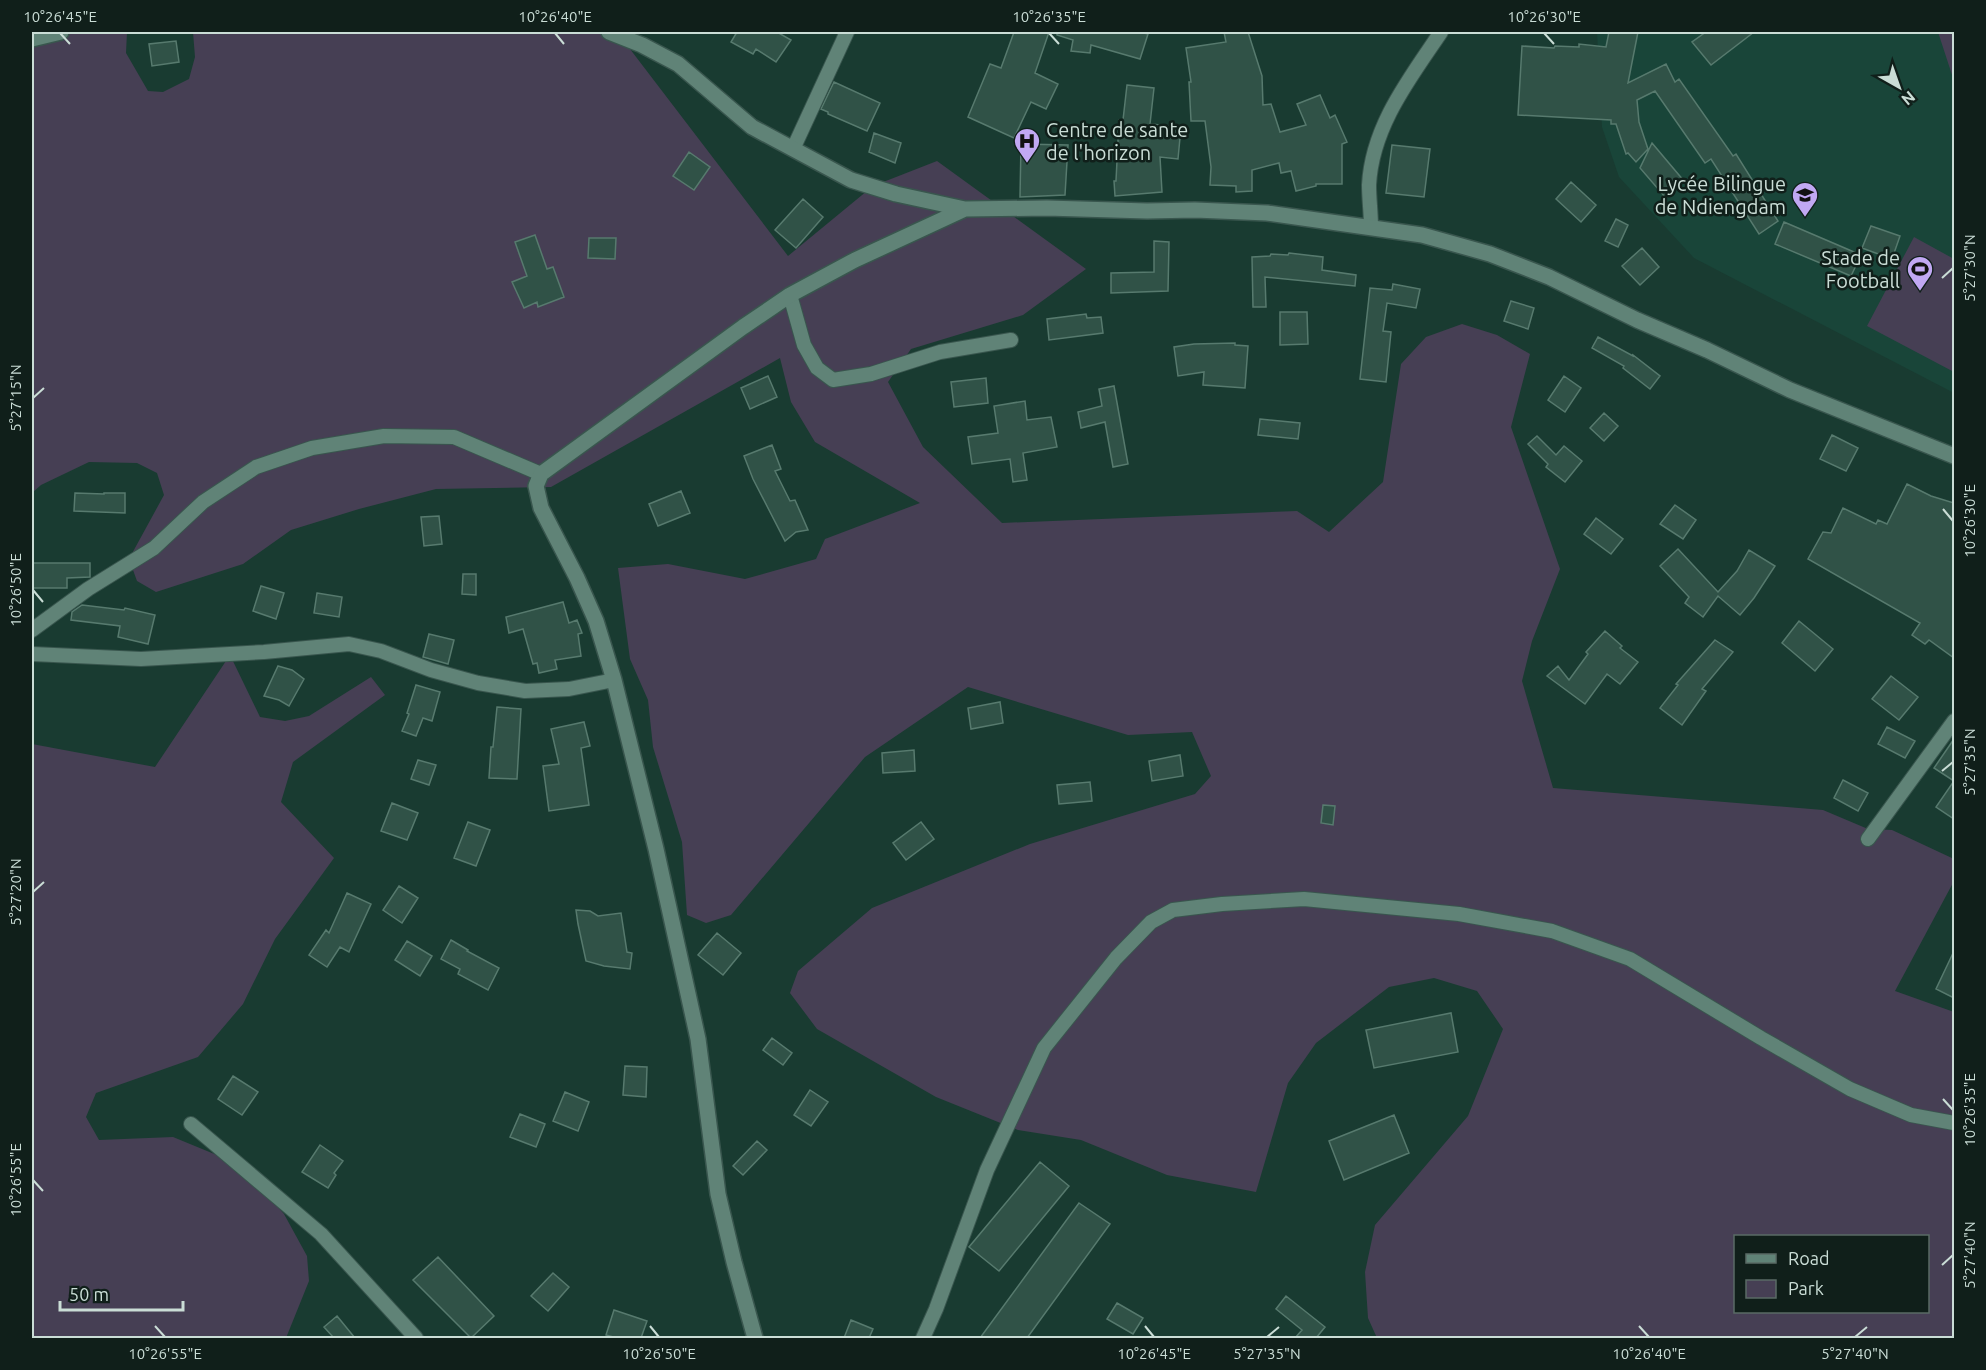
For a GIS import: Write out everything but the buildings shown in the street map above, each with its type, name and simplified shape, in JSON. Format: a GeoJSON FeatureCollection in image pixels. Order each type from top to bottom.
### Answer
{"type":"FeatureCollection","features":[{"type":"Feature","properties":{"kind":"street"},"geometry":{"type":"LineString","coordinates":[[35,36],[61,32]]}},
{"type":"Feature","properties":{"kind":"street"},"geometry":{"type":"LineString","coordinates":[[609,32],[642,45],[678,64],[752,127],[852,180],[896,194],[965,209],[1047,208],[1267,213],[1422,235],[1490,254],[1549,277],[1790,390],[1954,456]]}},
{"type":"Feature","properties":{"kind":"street"},"geometry":{"type":"LineString","coordinates":[[793,149],[847,32]]}},
{"type":"Feature","properties":{"kind":"street"},"geometry":{"type":"LineString","coordinates":[[1371,227],[1370,184],[1380,134],[1392,106],[1441,32]]}},
{"type":"Feature","properties":{"kind":"street"},"geometry":{"type":"LineString","coordinates":[[755,1338],[718,1194],[709,1115],[690,1001],[656,849],[614,681],[596,621],[578,578],[541,508],[536,486],[542,474],[790,295],[855,260],[965,209]]}},
{"type":"Feature","properties":{"kind":"street"},"geometry":{"type":"LineString","coordinates":[[790,295],[804,345],[817,368],[833,380],[871,374],[940,352],[1011,340]]}},
{"type":"Feature","properties":{"kind":"street"},"geometry":{"type":"LineString","coordinates":[[32,630],[88,589],[154,548],[203,502],[256,467],[312,448],[384,436],[454,437],[542,474]]}},
{"type":"Feature","properties":{"kind":"street"},"geometry":{"type":"LineString","coordinates":[[32,654],[141,659],[264,652],[349,644],[381,651],[431,670],[478,683],[525,691],[569,689],[614,681]]}},
{"type":"Feature","properties":{"kind":"street"},"geometry":{"type":"LineString","coordinates":[[1868,839],[1954,721]]}},
{"type":"Feature","properties":{"kind":"street"},"geometry":{"type":"LineString","coordinates":[[923,1338],[936,1309],[987,1170],[1044,1048],[1116,958],[1151,922],[1173,910],[1222,904],[1304,899],[1459,914],[1552,931],[1630,959],[1850,1089],[1911,1115],[1954,1123]]}},
{"type":"Feature","properties":{"kind":"street"},"geometry":{"type":"LineString","coordinates":[[191,1124],[321,1234],[416,1338]]}},
{"type":"Feature","properties":{"kind":"shaded area","name":"Lycée Bilingue de Ndiengdam"},"geometry":{"type":"Polygon","coordinates":[[[1597,32],[1954,32],[1954,393],[1694,258],[1619,177],[1602,127],[1597,32]]]}},
{"type":"Feature","properties":{"kind":"green space"},"geometry":{"type":"Polygon","coordinates":[[[32,32],[127,32],[126,53],[148,91],[163,92],[189,79],[195,57],[193,32],[617,32],[788,256],[873,186],[937,161],[1086,269],[1023,315],[911,349],[888,382],[923,447],[1002,523],[1297,511],[1329,532],[1383,482],[1401,364],[1426,337],[1462,324],[1497,335],[1530,354],[1511,427],[1560,569],[1532,641],[1522,681],[1553,788],[1823,810],[1868,829],[1892,830],[1954,859],[1954,881],[1895,991],[1954,1012],[1954,1338],[1377,1338],[1368,1318],[1365,1272],[1375,1225],[1468,1116],[1503,1029],[1477,991],[1434,978],[1389,987],[1316,1043],[1288,1083],[1256,1192],[1167,1175],[1081,1140],[1018,1130],[936,1097],[817,1029],[790,993],[798,971],[872,908],[1030,844],[1195,794],[1211,776],[1192,732],[1128,735],[968,687],[865,757],[731,915],[706,923],[687,915],[682,842],[653,747],[648,700],[630,659],[618,568],[668,564],[745,579],[816,559],[825,539],[920,503],[815,442],[791,402],[780,358],[551,487],[436,489],[359,509],[291,530],[243,564],[156,592],[137,581],[129,559],[164,495],[157,473],[137,463],[89,462],[41,485],[32,493],[32,32]]]}},
{"type":"Feature","properties":{"kind":"green space"},"geometry":{"type":"Polygon","coordinates":[[[1938,32],[1954,32],[1954,81],[1938,32]]]}},
{"type":"Feature","properties":{"kind":"green space","name":"Stade de Football"},"geometry":{"type":"Polygon","coordinates":[[[1914,237],[1954,259],[1954,372],[1867,326],[1914,237]]]}},
{"type":"Feature","properties":{"kind":"green space"},"geometry":{"type":"Polygon","coordinates":[[[230,655],[260,717],[285,721],[309,716],[371,677],[385,695],[293,762],[281,802],[334,858],[275,939],[243,1004],[198,1057],[96,1093],[86,1117],[99,1140],[173,1137],[241,1165],[284,1214],[307,1256],[309,1281],[286,1338],[32,1338],[32,744],[155,767],[230,655]]]}},
{"type":"Feature","properties":{"kind":"place","name":"Centre de sante de l'horizon"},"geometry":{"type":"Point","coordinates":[1027,164]}},
{"type":"Feature","properties":{"kind":"place","name":"Lycée Bilingue de Ndiengdam"},"geometry":{"type":"Point","coordinates":[1805,218]}},
{"type":"Feature","properties":{"kind":"place","name":"Stade de Football"},"geometry":{"type":"Point","coordinates":[1920,292]}}]}
